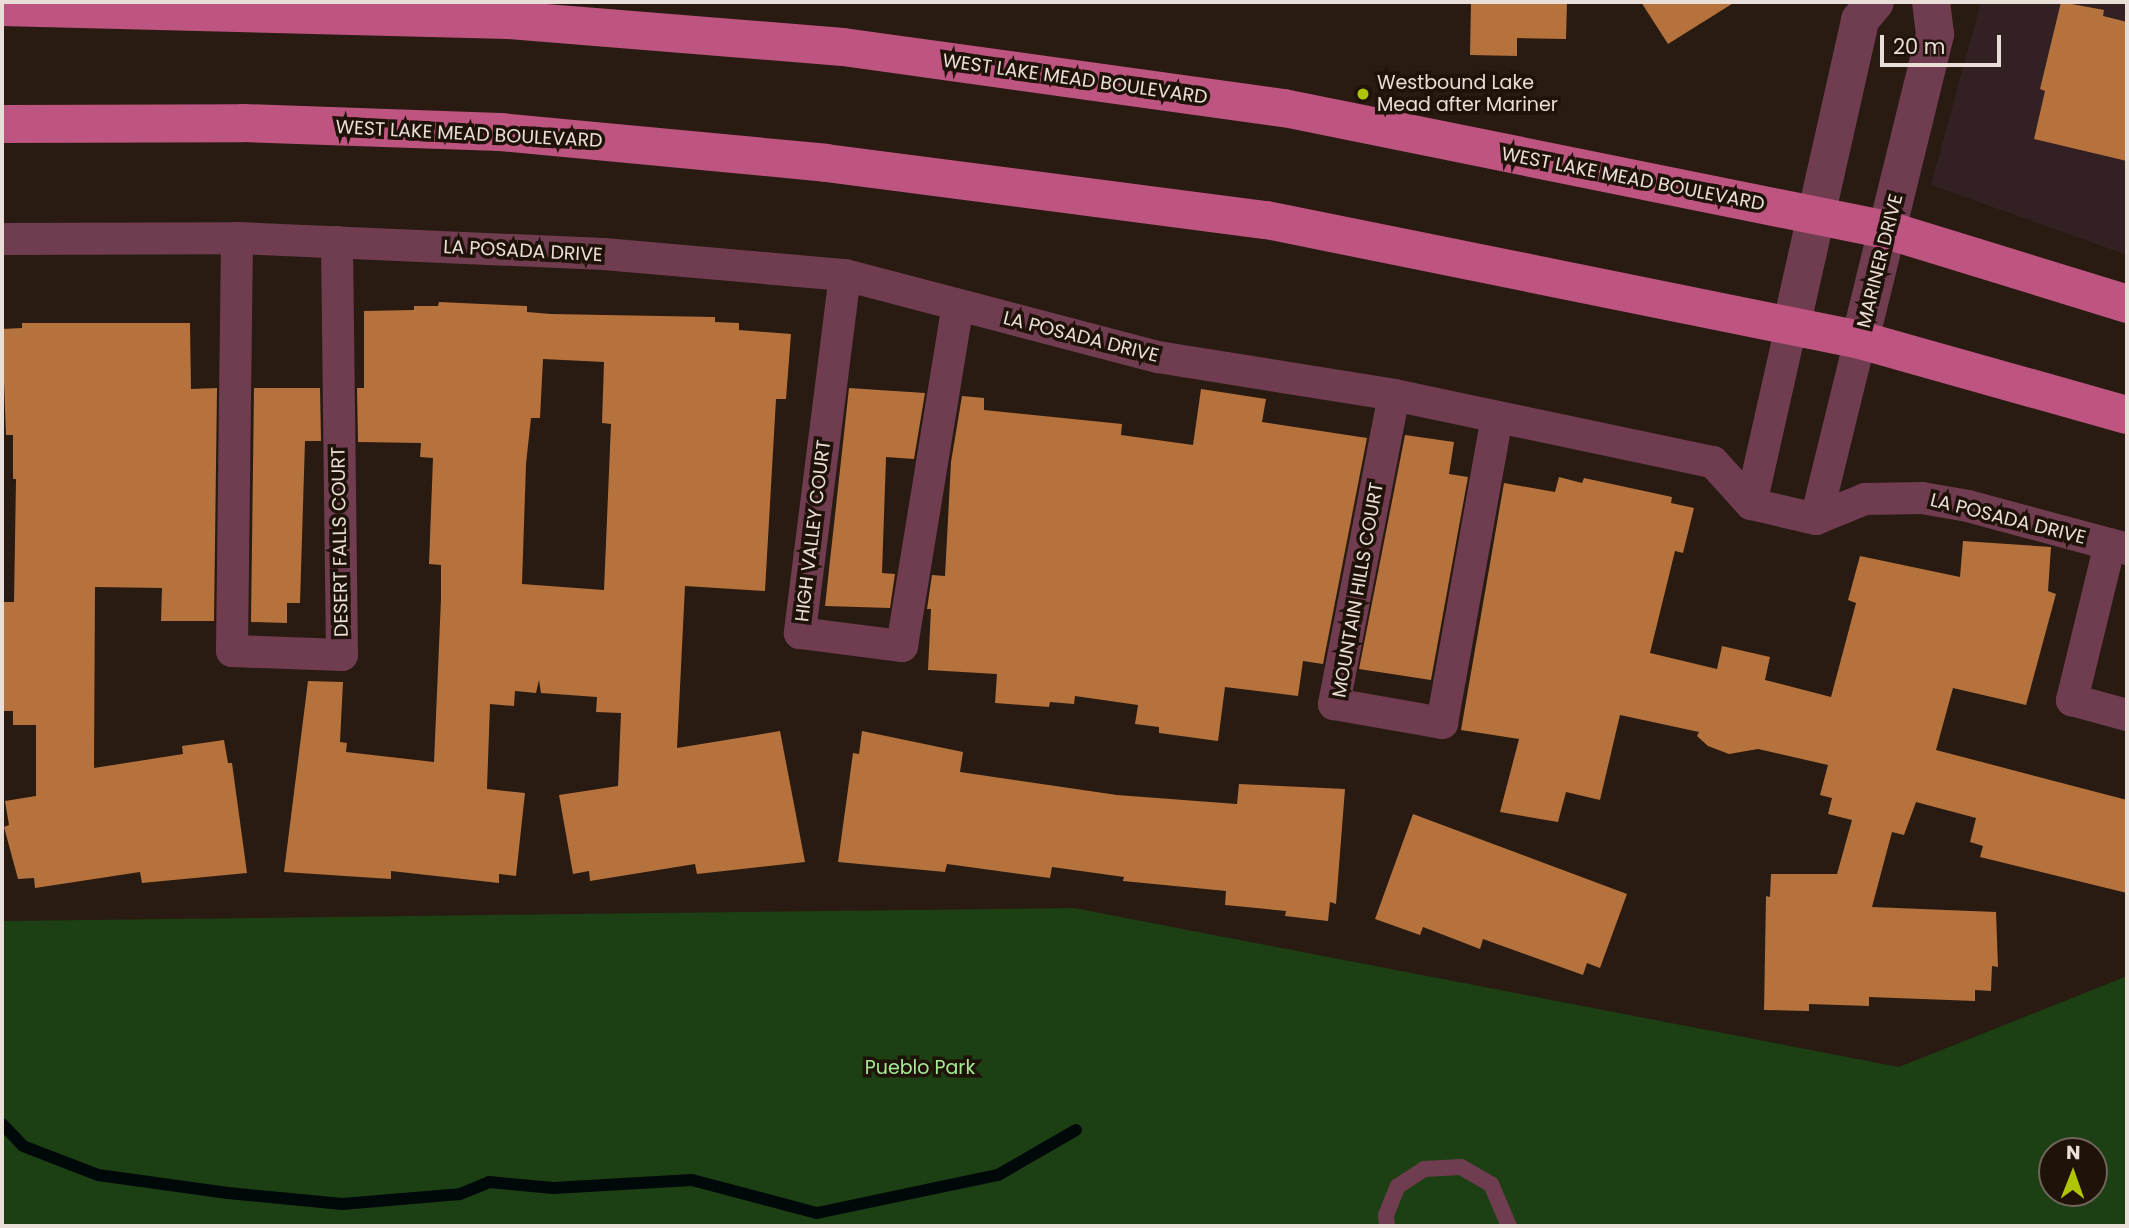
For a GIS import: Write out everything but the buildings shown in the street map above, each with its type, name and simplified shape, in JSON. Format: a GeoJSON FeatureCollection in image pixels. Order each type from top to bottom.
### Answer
{"type":"FeatureCollection","features":[{"type":"Feature","properties":{"kind":"main road","name":"WEST LAKE MEAD BOULEVARD"},"geometry":{"type":"LineString","coordinates":[[2,7],[508,20],[843,47],[1284,108],[1887,230],[2127,303]]}},
{"type":"Feature","properties":{"kind":"main road","name":"WEST LAKE MEAD BOULEVARD"},"geometry":{"type":"LineString","coordinates":[[2,124],[243,123],[500,132],[826,163],[1267,220],[1860,340],[2127,415]]}},
{"type":"Feature","properties":{"kind":"street"},"geometry":{"type":"LineString","coordinates":[[1816,519],[1751,504],[1860,20],[1875,2]]}},
{"type":"Feature","properties":{"kind":"street","name":"MARINER DRIVE"},"geometry":{"type":"LineString","coordinates":[[1816,519],[1935,34],[1931,2]]}},
{"type":"Feature","properties":{"kind":"street","name":"LA POSADA DRIVE"},"geometry":{"type":"LineString","coordinates":[[2,239],[237,238],[337,242],[604,254],[845,275],[1158,357],[1394,396],[1713,462],[1751,504]]}},
{"type":"Feature","properties":{"kind":"street","name":"DESERT FALLS COURT"},"geometry":{"type":"LineString","coordinates":[[237,238],[232,651],[342,655],[337,242]]}},
{"type":"Feature","properties":{"kind":"street","name":"HIGH VALLEY COURT"},"geometry":{"type":"LineString","coordinates":[[845,275],[800,633],[902,646],[958,305]]}},
{"type":"Feature","properties":{"kind":"street","name":"MOUNTAIN HILLS COURT"},"geometry":{"type":"LineString","coordinates":[[1394,396],[1334,704],[1442,723],[1497,418]]}},
{"type":"Feature","properties":{"kind":"street","name":"LA POSADA DRIVE"},"geometry":{"type":"LineString","coordinates":[[1816,519],[1865,499],[1922,498],[1968,506],[2119,547]]}},
{"type":"Feature","properties":{"kind":"street"},"geometry":{"type":"LineString","coordinates":[[2119,547],[2072,700],[2127,715]]}},
{"type":"Feature","properties":{"kind":"lane"},"geometry":{"type":"LineString","coordinates":[[1387,1226],[1386,1215],[1398,1186],[1424,1169],[1461,1167],[1491,1184],[1509,1226]]}},
{"type":"Feature","properties":{"kind":"shaded area"},"geometry":{"type":"Polygon","coordinates":[[[1981,2],[2127,2],[2127,255],[1931,185],[1981,2]]]}},
{"type":"Feature","properties":{"kind":"green space","name":"Pueblo Park"},"geometry":{"type":"Polygon","coordinates":[[[1074,908],[1899,1067],[2127,976],[2127,1226],[2,1226],[2,921],[1074,908]]]}},
{"type":"Feature","properties":{"kind":"waterway"},"geometry":{"type":"LineString","coordinates":[[2,1124],[23,1146],[98,1175],[228,1193],[342,1204],[460,1194],[489,1182],[553,1188],[692,1180],[817,1213],[998,1175],[1076,1130]]}},
{"type":"Feature","properties":{"kind":"place","name":"Westbound Lake Mead after Mariner"},"geometry":{"type":"Point","coordinates":[1363,94]}}]}
